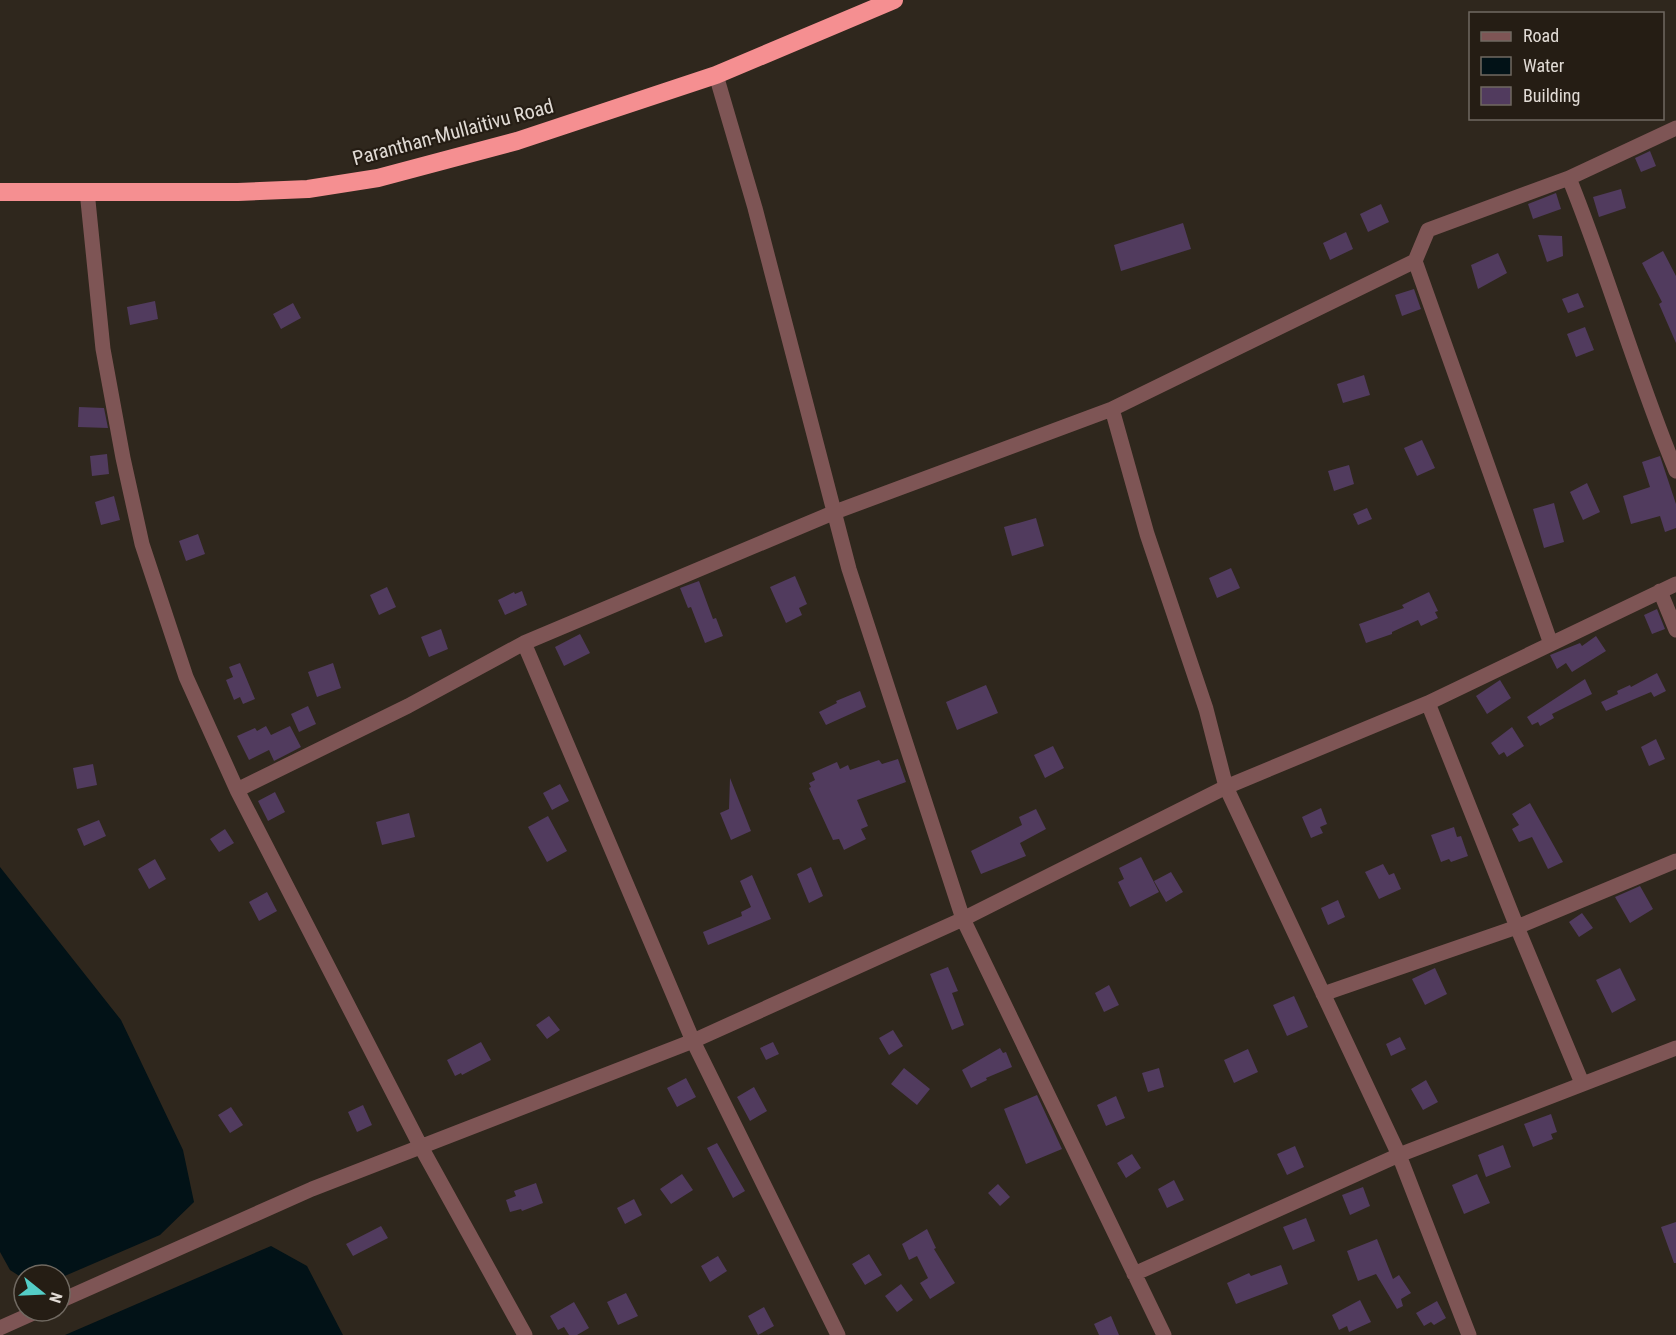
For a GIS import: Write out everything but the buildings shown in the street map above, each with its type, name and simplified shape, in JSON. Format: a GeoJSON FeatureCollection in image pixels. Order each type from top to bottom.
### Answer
{"type":"FeatureCollection","features":[{"type":"Feature","properties":{"kind":"highway","name":"Paranthan-Mullaitivu Road"},"geometry":{"type":"LineString","coordinates":[[0,192],[308,189],[378,178],[517,141],[716,75],[894,0]]}},
{"type":"Feature","properties":{"kind":"street"},"geometry":{"type":"LineString","coordinates":[[716,75],[754,208],[849,569],[963,920],[1164,1335]]}},
{"type":"Feature","properties":{"kind":"street"},"geometry":{"type":"LineString","coordinates":[[237,790],[408,706],[524,643],[835,512],[1112,409],[1415,261],[1428,230],[1569,178],[1676,128]]}},
{"type":"Feature","properties":{"kind":"street"},"geometry":{"type":"LineString","coordinates":[[1569,178],[1589,226],[1656,424],[1676,471]]}},
{"type":"Feature","properties":{"kind":"street"},"geometry":{"type":"LineString","coordinates":[[87,191],[89,231],[103,349],[123,458],[142,544],[186,676],[237,790],[422,1147],[525,1335]]}},
{"type":"Feature","properties":{"kind":"street"},"geometry":{"type":"LineString","coordinates":[[1415,261],[1551,644]]}},
{"type":"Feature","properties":{"kind":"street"},"geometry":{"type":"LineString","coordinates":[[1112,409],[1147,534],[1206,709],[1226,787],[1398,1155],[1469,1335]]}},
{"type":"Feature","properties":{"kind":"street"},"geometry":{"type":"LineString","coordinates":[[72,1296],[312,1189],[693,1041],[963,920],[1226,787],[1428,704],[1676,584]]}},
{"type":"Feature","properties":{"kind":"street"},"geometry":{"type":"LineString","coordinates":[[1660,591],[1676,630]]}},
{"type":"Feature","properties":{"kind":"street"},"geometry":{"type":"LineString","coordinates":[[524,643],[693,1041],[838,1335]]}},
{"type":"Feature","properties":{"kind":"street"},"geometry":{"type":"LineString","coordinates":[[1428,704],[1582,1083]]}},
{"type":"Feature","properties":{"kind":"street"},"geometry":{"type":"LineString","coordinates":[[1323,994],[1517,927],[1676,861]]}},
{"type":"Feature","properties":{"kind":"street"},"geometry":{"type":"LineString","coordinates":[[1134,1274],[1398,1155],[1676,1048]]}},
{"type":"Feature","properties":{"kind":"water"},"geometry":{"type":"Polygon","coordinates":[[[0,867],[121,1020],[183,1150],[194,1202],[160,1235],[72,1273],[72,1263],[12,1263],[12,1271],[0,1252],[0,867]]]}},
{"type":"Feature","properties":{"kind":"water"},"geometry":{"type":"Polygon","coordinates":[[[271,1246],[307,1266],[343,1335],[65,1335],[271,1246]]]}}]}
